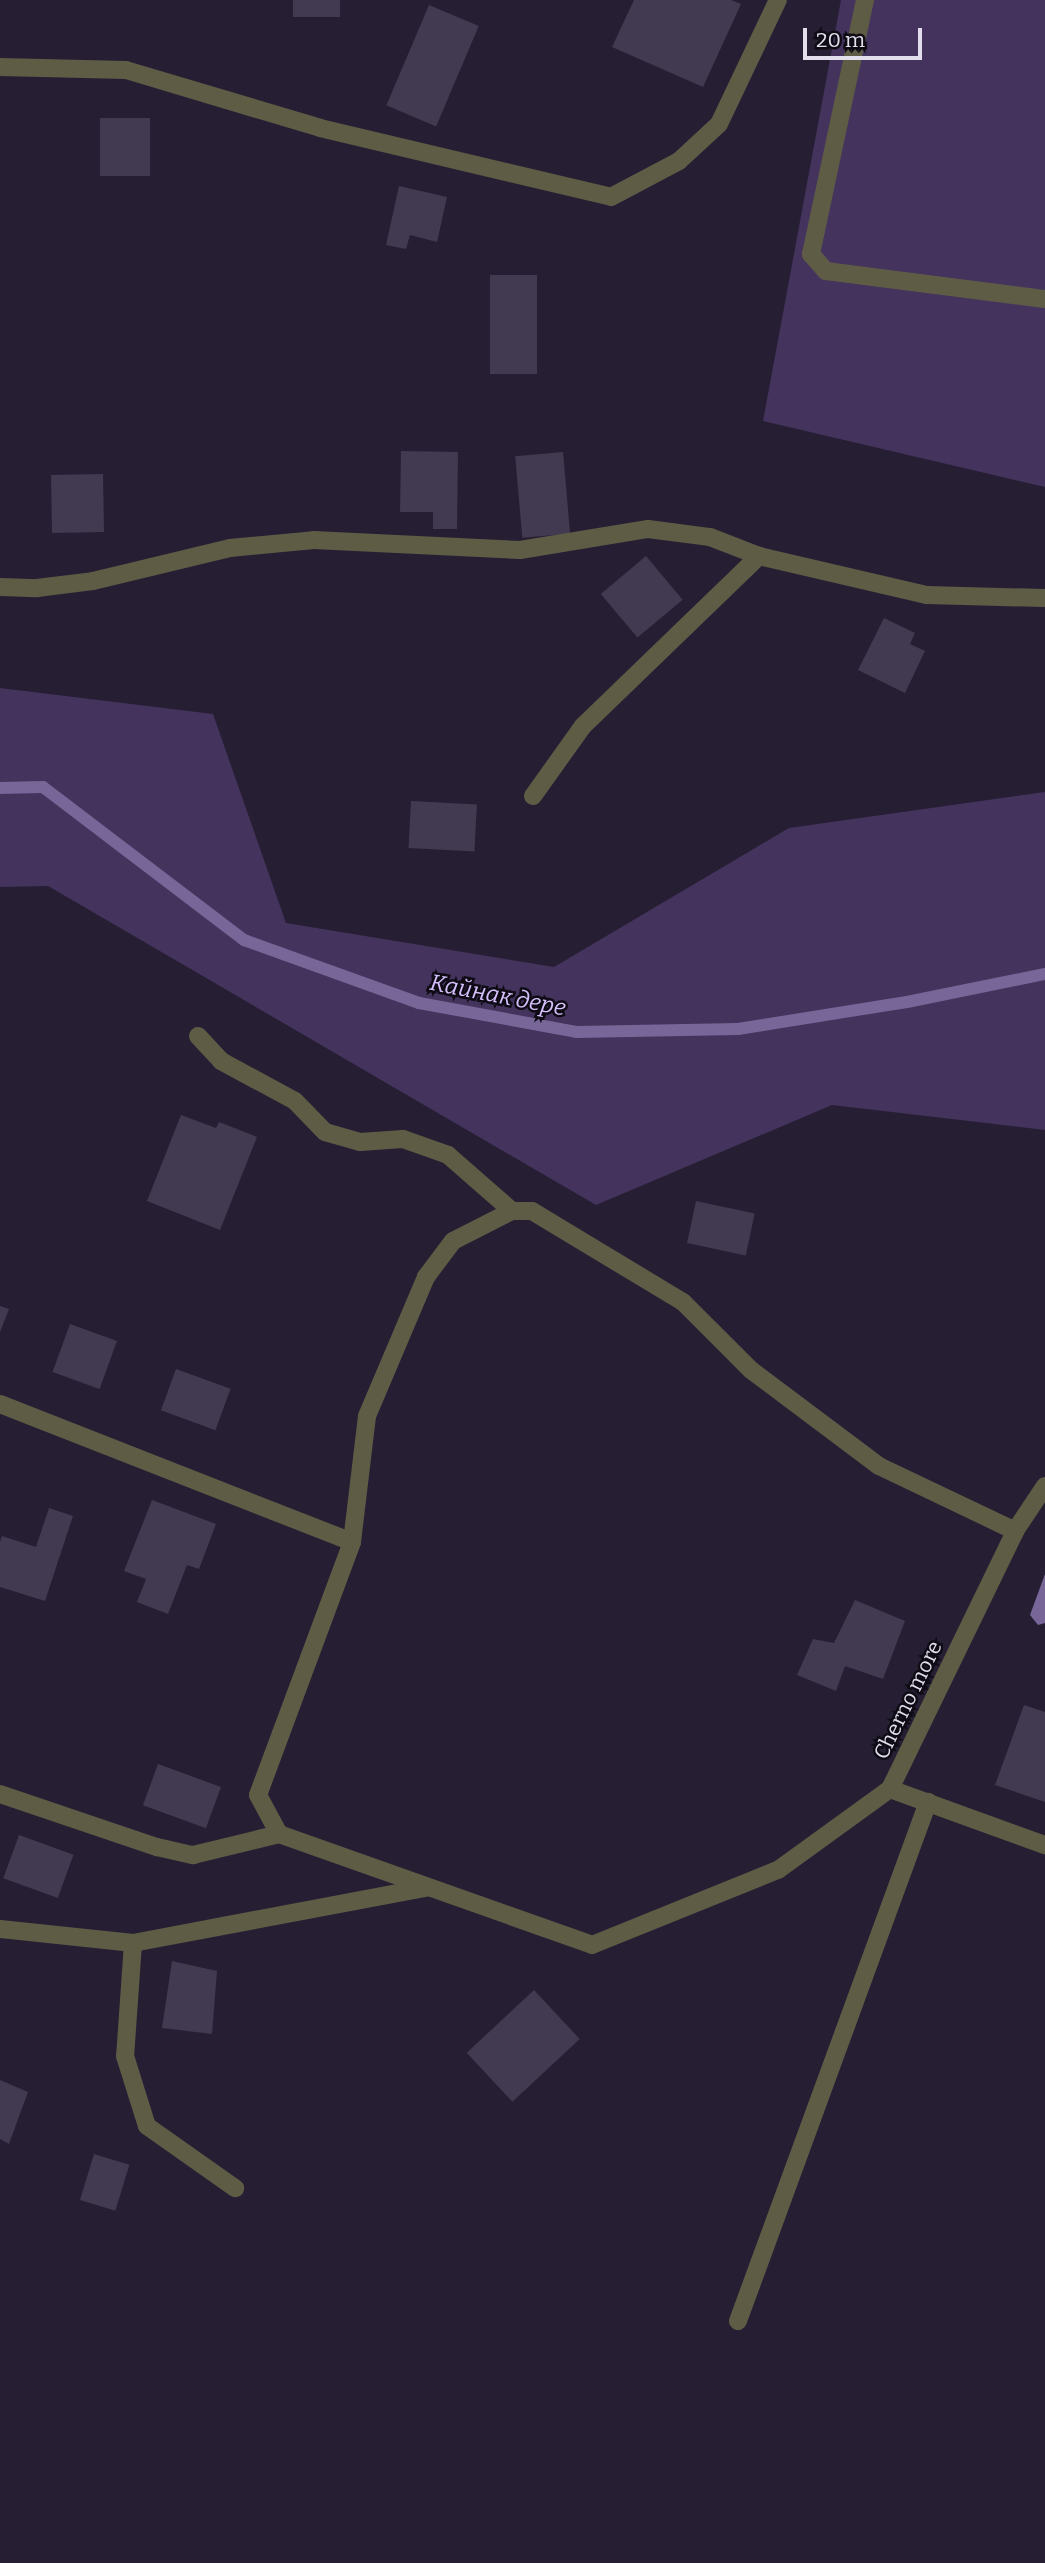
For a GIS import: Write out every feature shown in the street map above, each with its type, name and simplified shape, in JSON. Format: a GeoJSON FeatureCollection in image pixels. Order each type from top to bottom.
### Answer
{"type":"FeatureCollection","features":[{"type":"Feature","properties":{"kind":"street"},"geometry":{"type":"LineString","coordinates":[[0,66],[127,70],[320,128],[611,197],[679,161],[719,124],[778,0]]}},
{"type":"Feature","properties":{"kind":"street"},"geometry":{"type":"LineString","coordinates":[[865,0],[811,254],[826,271],[1045,299]]}},
{"type":"Feature","properties":{"kind":"street"},"geometry":{"type":"LineString","coordinates":[[0,587],[37,588],[93,581],[230,548],[314,540],[520,550],[648,529],[710,537],[759,556],[927,595],[1045,598]]}},
{"type":"Feature","properties":{"kind":"street"},"geometry":{"type":"LineString","coordinates":[[533,796],[583,726],[759,556]]}},
{"type":"Feature","properties":{"kind":"street"},"geometry":{"type":"LineString","coordinates":[[198,1036],[221,1061],[295,1101],[325,1132],[360,1142],[403,1139],[448,1155],[512,1211]]}},
{"type":"Feature","properties":{"kind":"street"},"geometry":{"type":"LineString","coordinates":[[279,1834],[258,1795],[352,1542],[367,1416],[426,1277],[453,1241],[512,1211],[533,1211],[683,1302],[751,1370],[879,1466],[1015,1531]]}},
{"type":"Feature","properties":{"kind":"street"},"geometry":{"type":"LineString","coordinates":[[0,1404],[352,1542]]}},
{"type":"Feature","properties":{"kind":"street","name":"Cherno more"},"geometry":{"type":"LineString","coordinates":[[1045,1486],[1015,1531],[890,1789],[1045,1846]]}},
{"type":"Feature","properties":{"kind":"street"},"geometry":{"type":"LineString","coordinates":[[0,1794],[157,1847],[193,1855],[279,1834],[592,1945],[778,1870],[890,1789]]}},
{"type":"Feature","properties":{"kind":"street"},"geometry":{"type":"LineString","coordinates":[[738,2322],[928,1802]]}},
{"type":"Feature","properties":{"kind":"street"},"geometry":{"type":"LineString","coordinates":[[0,1929],[133,1943],[428,1887]]}},
{"type":"Feature","properties":{"kind":"street"},"geometry":{"type":"LineString","coordinates":[[133,1943],[125,2056],[147,2126],[236,2188]]}},
{"type":"Feature","properties":{"kind":"shaded area"},"geometry":{"type":"Polygon","coordinates":[[[841,0],[1045,0],[1045,487],[763,421],[841,0]]]}},
{"type":"Feature","properties":{"kind":"shaded area"},"geometry":{"type":"Polygon","coordinates":[[[0,688],[213,714],[286,923],[554,967],[789,828],[1045,792],[1045,1130],[832,1105],[596,1205],[48,886],[0,887],[0,688]]]}},
{"type":"Feature","properties":{"kind":"shaded area"},"geometry":{"type":"Polygon","coordinates":[[[1045,1574],[1045,1623],[1038,1625],[1030,1615],[1045,1574]]]}},
{"type":"Feature","properties":{"kind":"building"},"geometry":{"type":"Polygon","coordinates":[[[293,0],[340,0],[340,17],[293,17],[293,0]]]}},
{"type":"Feature","properties":{"kind":"building"},"geometry":{"type":"Polygon","coordinates":[[[634,0],[731,0],[741,4],[703,87],[612,47],[634,0]]]}},
{"type":"Feature","properties":{"kind":"building"},"geometry":{"type":"Polygon","coordinates":[[[429,5],[479,26],[436,126],[386,105],[429,5]]]}},
{"type":"Feature","properties":{"kind":"building"},"geometry":{"type":"Polygon","coordinates":[[[100,118],[150,118],[150,176],[100,176],[100,118]]]}},
{"type":"Feature","properties":{"kind":"building"},"geometry":{"type":"Polygon","coordinates":[[[399,186],[447,197],[437,242],[410,235],[406,249],[386,245],[399,186]]]}},
{"type":"Feature","properties":{"kind":"building"},"geometry":{"type":"Polygon","coordinates":[[[490,275],[537,275],[537,374],[490,374],[490,275]]]}},
{"type":"Feature","properties":{"kind":"building"},"geometry":{"type":"Polygon","coordinates":[[[401,451],[458,452],[457,529],[433,529],[433,512],[400,512],[401,451]]]}},
{"type":"Feature","properties":{"kind":"building"},"geometry":{"type":"Polygon","coordinates":[[[563,452],[570,534],[522,538],[515,456],[563,452]]]}},
{"type":"Feature","properties":{"kind":"building"},"geometry":{"type":"Polygon","coordinates":[[[103,474],[104,532],[52,533],[51,475],[103,474]]]}},
{"type":"Feature","properties":{"kind":"building"},"geometry":{"type":"Polygon","coordinates":[[[646,556],[683,600],[637,638],[601,594],[646,556]]]}},
{"type":"Feature","properties":{"kind":"building"},"geometry":{"type":"Polygon","coordinates":[[[884,618],[915,633],[910,644],[925,651],[905,693],[858,670],[884,618]]]}},
{"type":"Feature","properties":{"kind":"building"},"geometry":{"type":"Polygon","coordinates":[[[411,801],[477,804],[474,851],[409,848],[411,801]]]}},
{"type":"Feature","properties":{"kind":"building"},"geometry":{"type":"Polygon","coordinates":[[[181,1115],[216,1128],[219,1122],[257,1137],[220,1230],[147,1201],[181,1115]]]}},
{"type":"Feature","properties":{"kind":"building"},"geometry":{"type":"Polygon","coordinates":[[[696,1201],[755,1213],[746,1256],[687,1243],[696,1201]]]}},
{"type":"Feature","properties":{"kind":"building"},"geometry":{"type":"Polygon","coordinates":[[[0,1306],[9,1309],[0,1332],[0,1306]]]}},
{"type":"Feature","properties":{"kind":"building"},"geometry":{"type":"Polygon","coordinates":[[[70,1324],[117,1341],[100,1389],[53,1372],[70,1324]]]}},
{"type":"Feature","properties":{"kind":"building"},"geometry":{"type":"Polygon","coordinates":[[[176,1369],[231,1389],[215,1430],[161,1410],[176,1369]]]}},
{"type":"Feature","properties":{"kind":"building"},"geometry":{"type":"Polygon","coordinates":[[[152,1500],[216,1524],[199,1569],[187,1565],[168,1614],[137,1602],[146,1579],[124,1571],[152,1500]]]}},
{"type":"Feature","properties":{"kind":"building"},"geometry":{"type":"Polygon","coordinates":[[[49,1508],[73,1516],[45,1601],[0,1587],[0,1542],[2,1536],[36,1547],[49,1508]]]}},
{"type":"Feature","properties":{"kind":"building"},"geometry":{"type":"Polygon","coordinates":[[[855,1600],[905,1621],[883,1679],[845,1666],[836,1691],[797,1675],[813,1639],[834,1643],[855,1600]]]}},
{"type":"Feature","properties":{"kind":"building"},"geometry":{"type":"Polygon","coordinates":[[[1024,1705],[1045,1712],[1045,1802],[995,1785],[1024,1705]]]}},
{"type":"Feature","properties":{"kind":"building"},"geometry":{"type":"Polygon","coordinates":[[[158,1764],[221,1787],[206,1828],[143,1805],[158,1764]]]}},
{"type":"Feature","properties":{"kind":"building"},"geometry":{"type":"Polygon","coordinates":[[[19,1835],[74,1855],[58,1898],[3,1878],[19,1835]]]}},
{"type":"Feature","properties":{"kind":"building"},"geometry":{"type":"Polygon","coordinates":[[[172,1961],[217,1971],[212,2034],[162,2028],[172,1961]]]}},
{"type":"Feature","properties":{"kind":"building"},"geometry":{"type":"Polygon","coordinates":[[[534,1990],[580,2039],[512,2102],[467,2053],[534,1990]]]}},
{"type":"Feature","properties":{"kind":"building"},"geometry":{"type":"Polygon","coordinates":[[[0,2080],[28,2092],[9,2144],[0,2139],[0,2080]]]}},
{"type":"Feature","properties":{"kind":"building"},"geometry":{"type":"Polygon","coordinates":[[[94,2154],[129,2165],[115,2211],[80,2200],[94,2154]]]}},
{"type":"Feature","properties":{"kind":"waterway","name":"Кайнак дере"},"geometry":{"type":"LineString","coordinates":[[0,788],[43,787],[244,940],[419,1003],[577,1032],[738,1029],[907,1002],[1045,974]]}}]}
